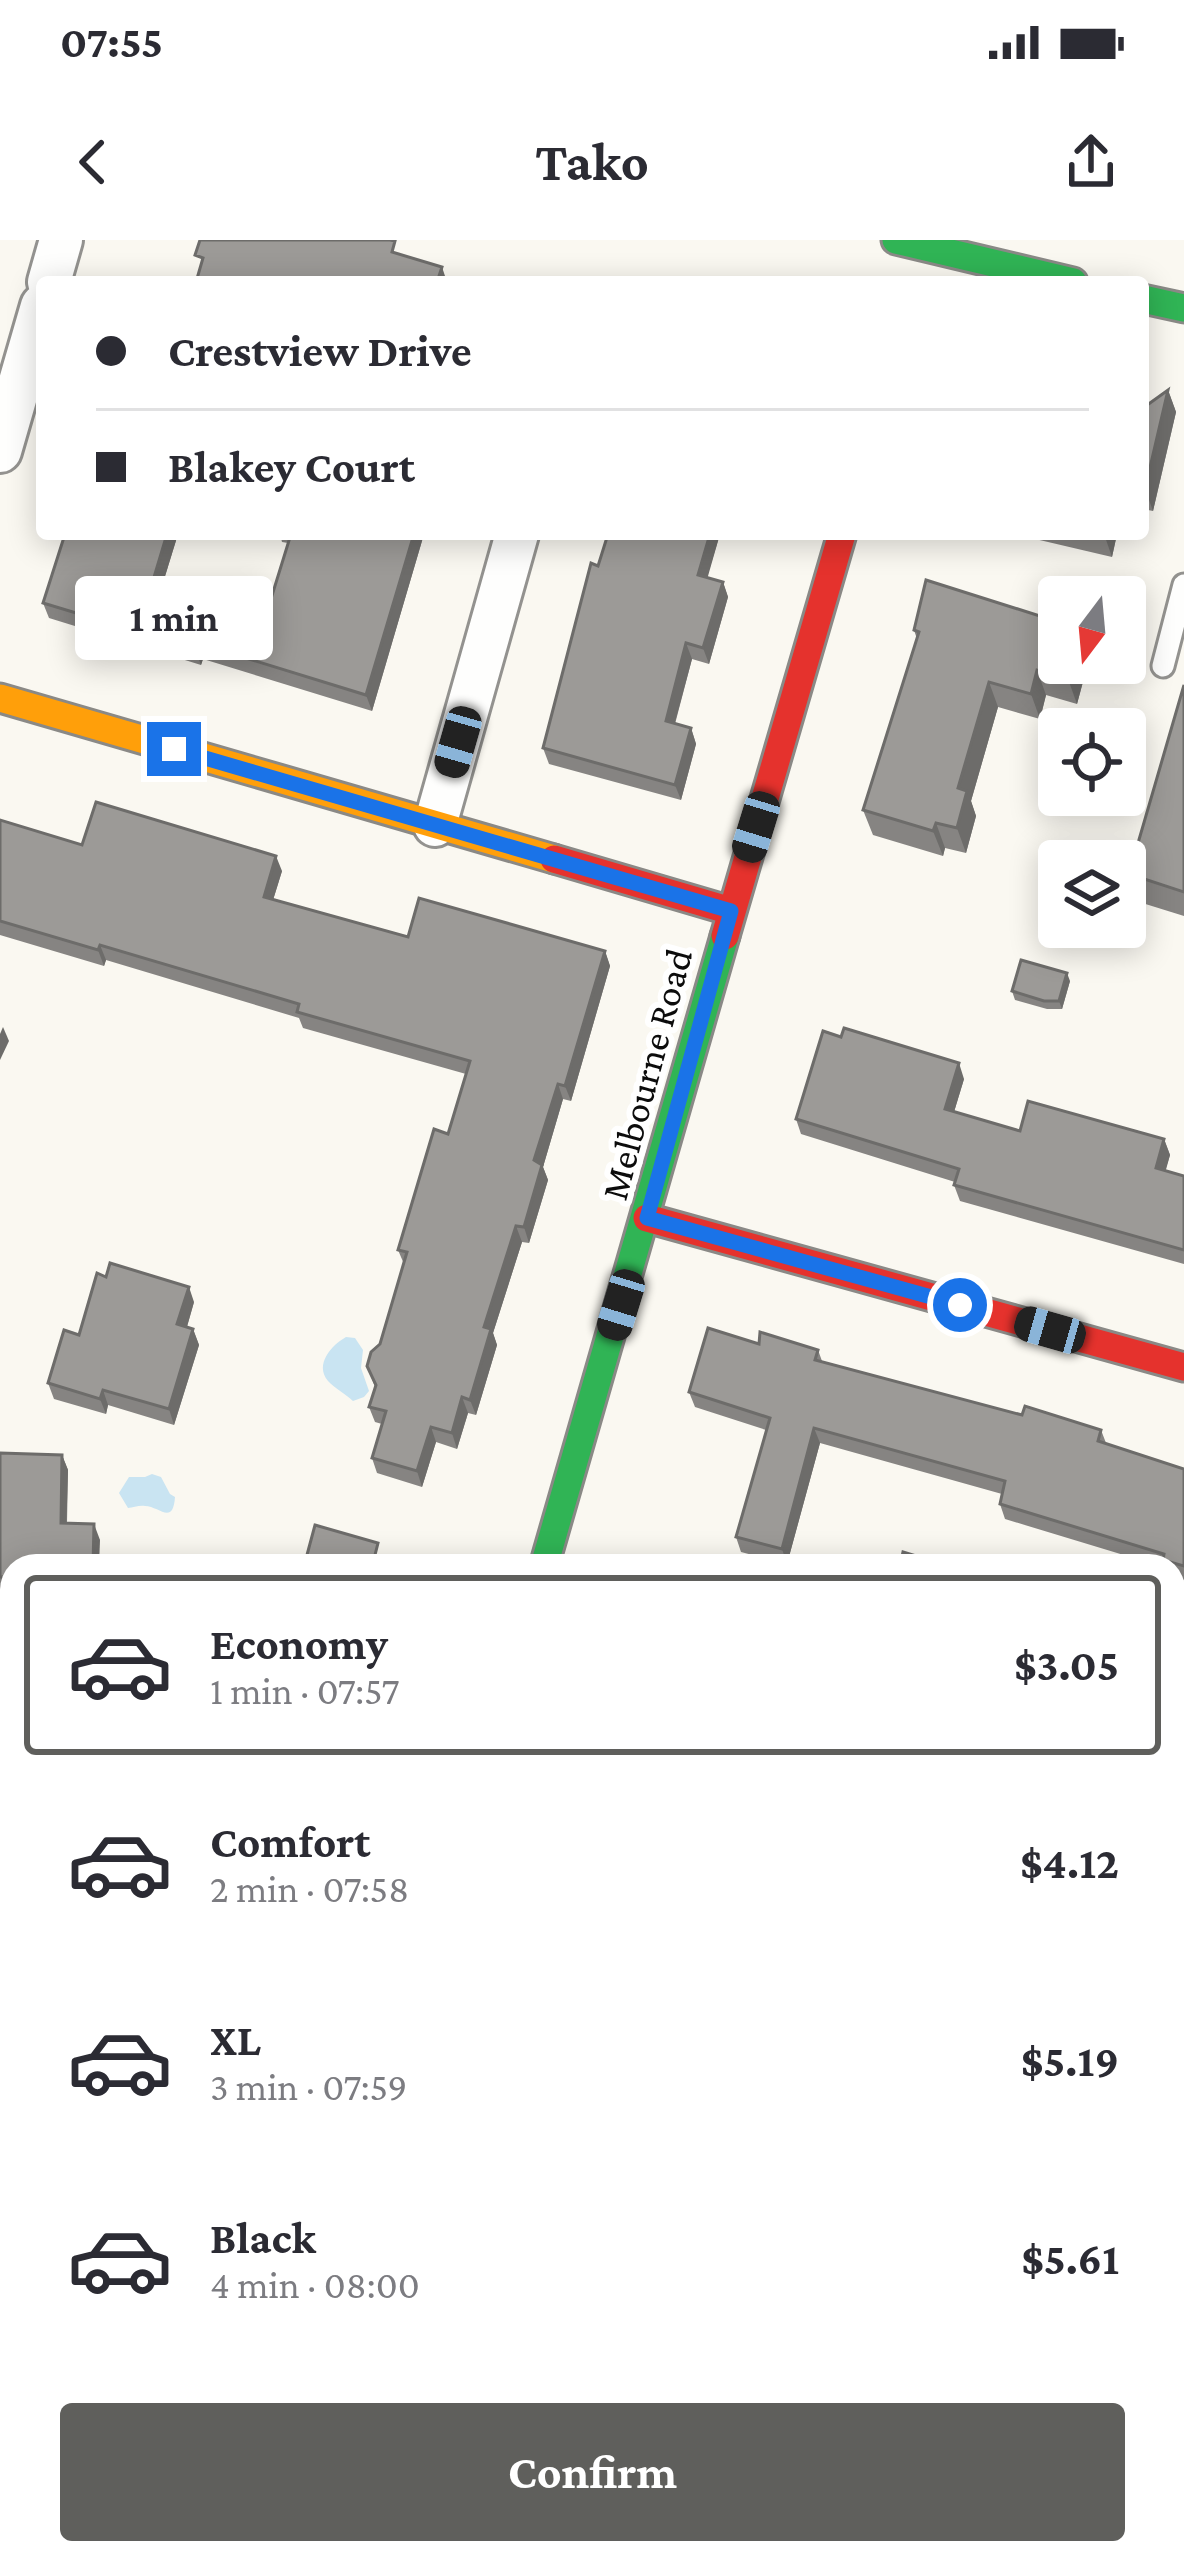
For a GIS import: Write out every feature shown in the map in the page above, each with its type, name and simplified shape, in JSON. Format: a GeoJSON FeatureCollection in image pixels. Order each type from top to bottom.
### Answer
{"type":"FeatureCollection","features":[{"type":"Feature","properties":{"kind":"street"},"geometry":{"type":"LineString","coordinates":[[51,276],[61,240]]}},
{"type":"Feature","properties":{"kind":"street"},"geometry":{"type":"LineString","coordinates":[[915,247],[1046,276]]}},
{"type":"Feature","properties":{"kind":"street"},"geometry":{"type":"LineString","coordinates":[[1149,300],[1184,308]]}},
{"type":"Feature","properties":{"kind":"street"},"geometry":{"type":"LineString","coordinates":[[0,451],[36,327]]}},
{"type":"Feature","properties":{"kind":"street"},"geometry":{"type":"LineString","coordinates":[[435,825],[515,540]]}},
{"type":"Feature","properties":{"kind":"street","name":"Melbourne Road"},"geometry":{"type":"LineString","coordinates":[[548,1554],[840,540]]}},
{"type":"Feature","properties":{"kind":"street"},"geometry":{"type":"LineString","coordinates":[[0,698],[731,911]]}},
{"type":"Feature","properties":{"kind":"street"},"geometry":{"type":"LineString","coordinates":[[647,1218],[1184,1367]]}},
{"type":"Feature","properties":{"kind":"lane"},"geometry":{"type":"LineString","coordinates":[[1163,666],[1184,585]]}},
{"type":"Feature","properties":{"kind":"water"},"geometry":{"type":"Polygon","coordinates":[[[346,1337],[355,1338],[363,1350],[361,1368],[369,1391],[353,1401],[328,1381],[323,1368],[330,1350],[346,1337]]]}},
{"type":"Feature","properties":{"kind":"water"},"geometry":{"type":"Polygon","coordinates":[[[129,1477],[161,1477],[175,1497],[168,1513],[145,1506],[128,1508],[119,1493],[129,1477]]]}},
{"type":"Feature","properties":{"kind":"building"},"geometry":{"type":"Polygon","coordinates":[[[200,240],[390,240],[395,241],[392,252],[442,267],[439,276],[198,276],[203,258],[195,255],[200,240]]]}},
{"type":"Feature","properties":{"kind":"building"},"geometry":{"type":"Polygon","coordinates":[[[1168,390],[1149,472],[1149,404],[1168,390]]]}},
{"type":"Feature","properties":{"kind":"building"},"geometry":{"type":"Polygon","coordinates":[[[63,540],[165,540],[152,584],[266,615],[289,540],[412,540],[366,695],[197,643],[195,649],[43,603],[63,540]]]}},
{"type":"Feature","properties":{"kind":"building"},"geometry":{"type":"Polygon","coordinates":[[[606,540],[708,540],[698,575],[723,582],[703,648],[686,643],[666,721],[691,728],[675,785],[543,748],[591,563],[598,566],[606,540]]]}},
{"type":"Feature","properties":{"kind":"building"},"geometry":{"type":"Polygon","coordinates":[[[926,580],[1038,615],[1038,670],[1031,694],[989,682],[958,788],[967,791],[957,828],[936,823],[933,831],[863,810],[919,632],[914,630],[926,580]]]}},
{"type":"Feature","properties":{"kind":"building"},"geometry":{"type":"Polygon","coordinates":[[[1184,685],[1184,892],[1146,880],[1146,840],[1139,840],[1184,685]]]}},
{"type":"Feature","properties":{"kind":"building"},"geometry":{"type":"Polygon","coordinates":[[[96,802],[276,856],[264,897],[408,937],[419,898],[605,951],[565,1086],[558,1084],[534,1160],[542,1165],[524,1227],[516,1226],[484,1327],[491,1329],[470,1400],[462,1397],[452,1433],[431,1427],[417,1471],[372,1458],[386,1411],[369,1407],[376,1385],[367,1366],[371,1352],[380,1344],[407,1252],[398,1250],[434,1129],[448,1134],[470,1061],[297,1012],[299,1004],[100,945],[98,950],[0,921],[0,820],[82,845],[96,802]]]}},
{"type":"Feature","properties":{"kind":"building"},"geometry":{"type":"Polygon","coordinates":[[[1021,960],[1067,973],[1059,1001],[1012,991],[1021,960]]]}},
{"type":"Feature","properties":{"kind":"building"},"geometry":{"type":"Polygon","coordinates":[[[844,1028],[959,1063],[945,1109],[1020,1131],[1028,1101],[1164,1139],[1156,1168],[1184,1176],[1184,1250],[954,1185],[959,1169],[796,1119],[823,1031],[841,1037],[844,1028]]]}},
{"type":"Feature","properties":{"kind":"building"},"geometry":{"type":"Polygon","coordinates":[[[110,1263],[189,1287],[177,1324],[193,1329],[169,1409],[103,1390],[100,1399],[48,1383],[64,1330],[79,1335],[97,1273],[106,1277],[110,1263]]]}},
{"type":"Feature","properties":{"kind":"building"},"geometry":{"type":"Polygon","coordinates":[[[708,1328],[759,1344],[760,1332],[818,1350],[815,1360],[1022,1415],[1025,1406],[1101,1430],[1098,1441],[1184,1469],[1184,1554],[1164,1554],[1000,1504],[1005,1481],[814,1428],[782,1549],[736,1537],[770,1418],[689,1392],[708,1328]]]}},
{"type":"Feature","properties":{"kind":"building"},"geometry":{"type":"Polygon","coordinates":[[[0,1453],[62,1455],[61,1523],[94,1524],[93,1554],[0,1554],[0,1453]]]}},
{"type":"Feature","properties":{"kind":"building"},"geometry":{"type":"Polygon","coordinates":[[[315,1525],[378,1543],[375,1554],[307,1554],[315,1525]]]}},
{"type":"Feature","properties":{"kind":"traffic: fast"},"geometry":{"type":"LineString","coordinates":[[896,240],[1048,276]]}},
{"type":"Feature","properties":{"kind":"traffic: fast"},"geometry":{"type":"LineString","coordinates":[[1149,300],[1184,308]]}},
{"type":"Feature","properties":{"kind":"traffic: fast"},"geometry":{"type":"LineString","coordinates":[[547,1554],[725,936]]}},
{"type":"Feature","properties":{"kind":"traffic: slow"},"geometry":{"type":"LineString","coordinates":[[0,698],[554,859]]}},
{"type":"Feature","properties":{"kind":"traffic: jam"},"geometry":{"type":"LineString","coordinates":[[725,936],[840,540]]}},
{"type":"Feature","properties":{"kind":"traffic: jam"},"geometry":{"type":"LineString","coordinates":[[554,859],[731,911]]}},
{"type":"Feature","properties":{"kind":"traffic: jam"},"geometry":{"type":"LineString","coordinates":[[647,1218],[1184,1367]]}},
{"type":"Feature","properties":{"kind":"route"},"geometry":{"type":"LineString","coordinates":[[174,749],[731,911],[647,1218],[960,1305]]}}]}
